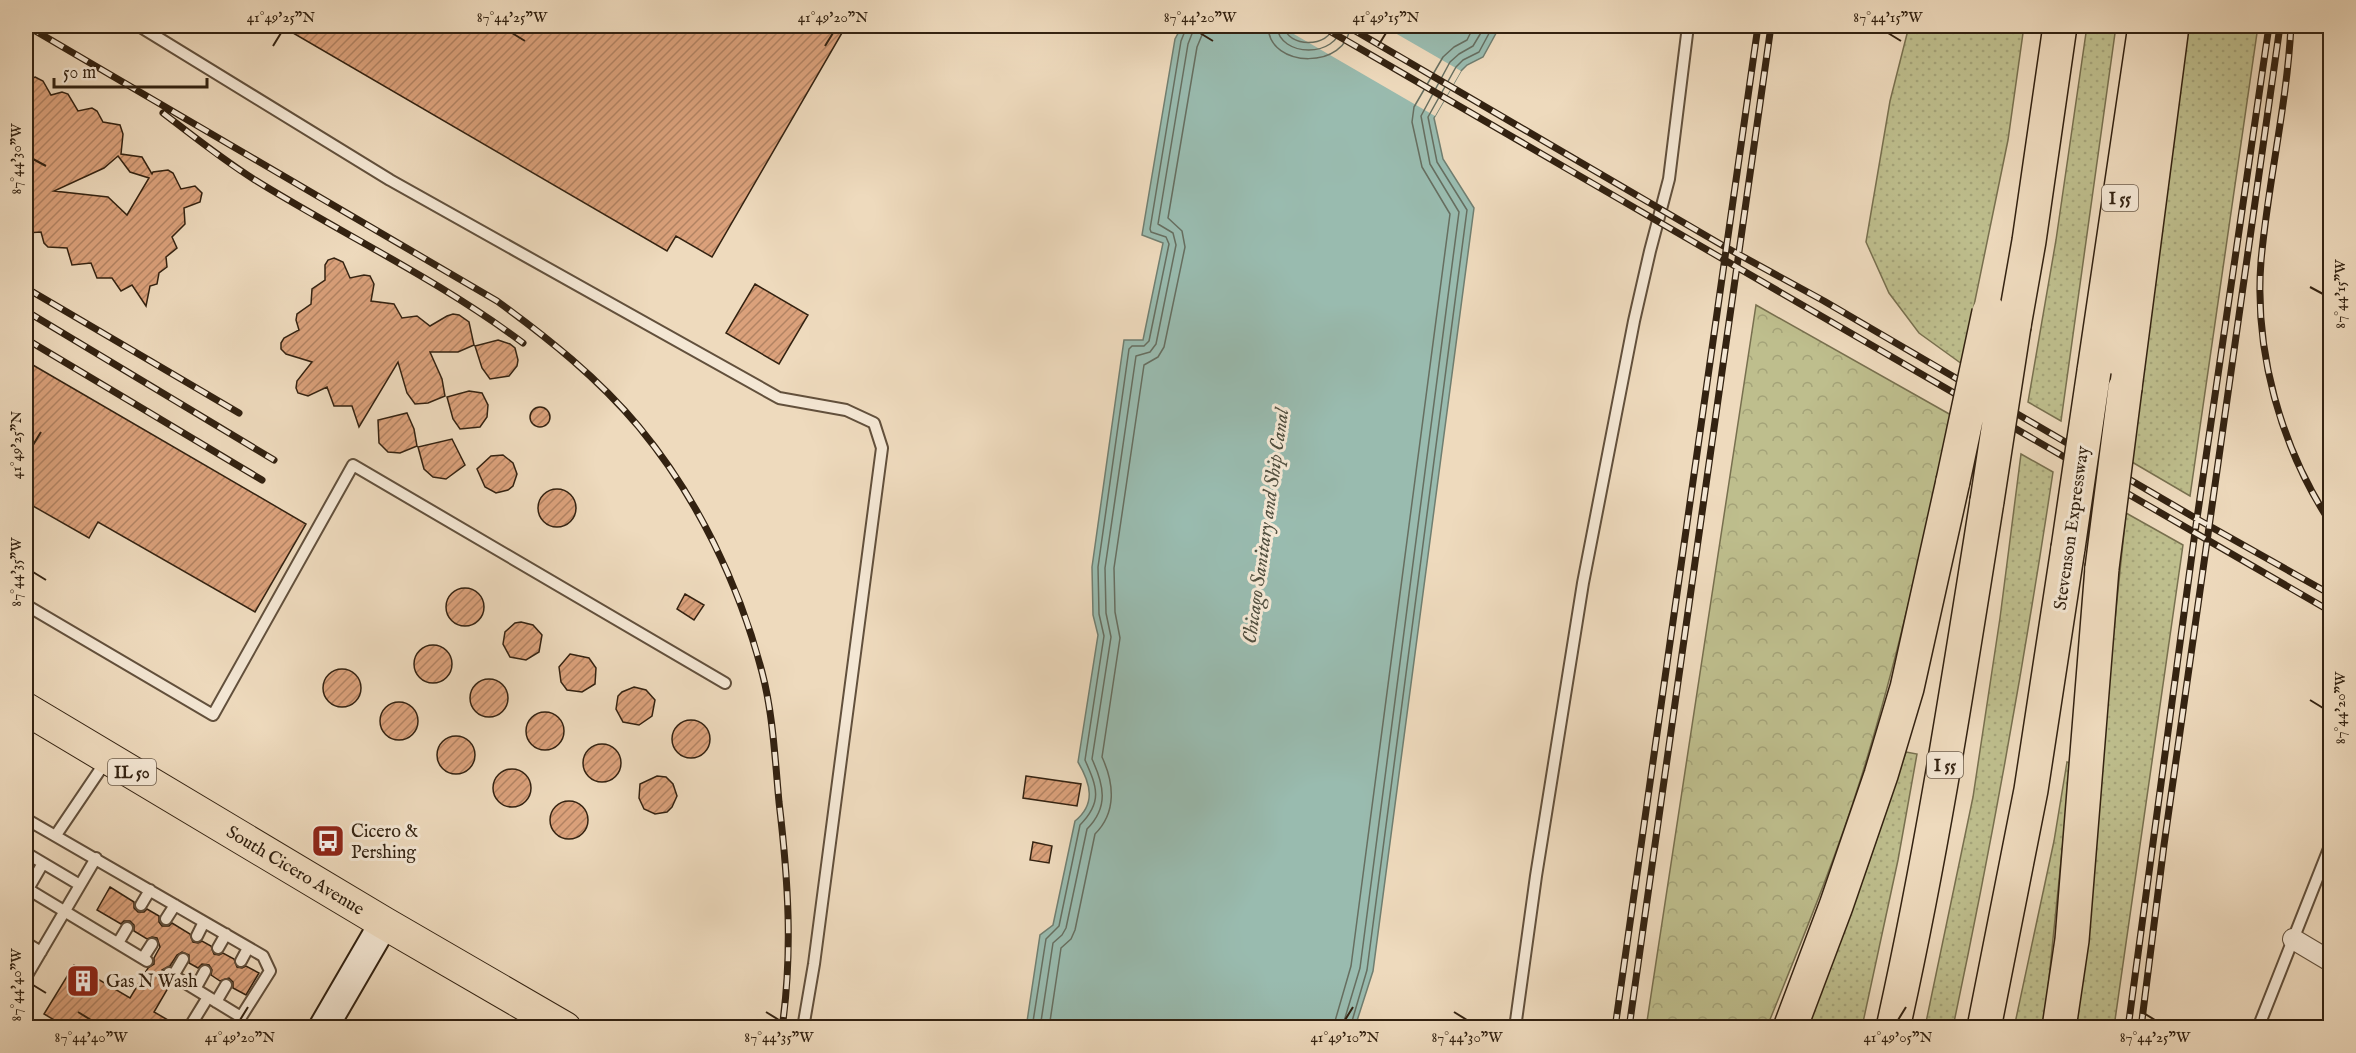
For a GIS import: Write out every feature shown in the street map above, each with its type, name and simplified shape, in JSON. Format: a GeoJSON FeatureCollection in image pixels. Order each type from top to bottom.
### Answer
{"type":"FeatureCollection","features":[{"type":"Feature","properties":{"kind":"highway","name":"I 55"},"geometry":{"type":"LineString","coordinates":[[1893,1028],[1916,925],[1948,747],[1987,501],[2002,319],[2029,242],[2060,26]]}},
{"type":"Feature","properties":{"kind":"highway","name":"Stevenson Expressway"},"geometry":{"type":"LineString","coordinates":[[1984,1028],[2031,790],[2145,26]]}},
{"type":"Feature","properties":{"kind":"highway"},"geometry":{"type":"LineString","coordinates":[[2059,1028],[2072,940],[2102,568],[2172,26]]}},
{"type":"Feature","properties":{"kind":"highway"},"geometry":{"type":"LineString","coordinates":[[1790,1028],[1881,776],[1907,688],[1953,481],[2002,319]]}},
{"type":"Feature","properties":{"kind":"main road","name":"South Cicero Avenue"},"geometry":{"type":"LineString","coordinates":[[26,708],[384,923],[565,1028]]}},
{"type":"Feature","properties":{"kind":"main road"},"geometry":{"type":"LineString","coordinates":[[323,1028],[384,923]]}},
{"type":"Feature","properties":{"kind":"street"},"geometry":{"type":"LineString","coordinates":[[2293,939],[2331,961]]}},
{"type":"Feature","properties":{"kind":"lane"},"geometry":{"type":"LineString","coordinates":[[139,26],[390,180],[779,398],[846,410],[874,423],[882,448],[816,953],[803,1028]]}},
{"type":"Feature","properties":{"kind":"lane"},"geometry":{"type":"LineString","coordinates":[[1515,1028],[1536,876],[1583,583],[1634,321],[1670,179],[1688,26]]}},
{"type":"Feature","properties":{"kind":"lane"},"geometry":{"type":"LineString","coordinates":[[26,605],[213,715],[353,465],[725,683]]}},
{"type":"Feature","properties":{"kind":"lane"},"geometry":{"type":"LineString","coordinates":[[56,835],[109,758]]}},
{"type":"Feature","properties":{"kind":"lane"},"geometry":{"type":"LineString","coordinates":[[26,819],[263,956],[270,971],[234,1028]]}},
{"type":"Feature","properties":{"kind":"lane"},"geometry":{"type":"LineString","coordinates":[[2258,1028],[2331,846]]}},
{"type":"Feature","properties":{"kind":"lane"},"geometry":{"type":"LineString","coordinates":[[26,853],[80,885]]}},
{"type":"Feature","properties":{"kind":"lane"},"geometry":{"type":"LineString","coordinates":[[26,977],[96,858]]}},
{"type":"Feature","properties":{"kind":"lane"},"geometry":{"type":"LineString","coordinates":[[43,863],[27,889],[145,959],[152,944]]}},
{"type":"Feature","properties":{"kind":"lane"},"geometry":{"type":"LineString","coordinates":[[141,905],[150,890]]}},
{"type":"Feature","properties":{"kind":"lane"},"geometry":{"type":"LineString","coordinates":[[166,919],[175,905]]}},
{"type":"Feature","properties":{"kind":"lane"},"geometry":{"type":"LineString","coordinates":[[197,936],[204,922]]}},
{"type":"Feature","properties":{"kind":"lane"},"geometry":{"type":"LineString","coordinates":[[118,943],[127,928]]}},
{"type":"Feature","properties":{"kind":"lane"},"geometry":{"type":"LineString","coordinates":[[218,948],[226,934]]}},
{"type":"Feature","properties":{"kind":"lane"},"geometry":{"type":"LineString","coordinates":[[26,943],[40,952]]}},
{"type":"Feature","properties":{"kind":"lane"},"geometry":{"type":"LineString","coordinates":[[241,961],[248,948]]}},
{"type":"Feature","properties":{"kind":"lane"},"geometry":{"type":"LineString","coordinates":[[183,959],[171,974],[241,1017]]}},
{"type":"Feature","properties":{"kind":"lane"},"geometry":{"type":"LineString","coordinates":[[195,988],[205,971]]}},
{"type":"Feature","properties":{"kind":"lane"},"geometry":{"type":"LineString","coordinates":[[189,1028],[226,985]]}},
{"type":"Feature","properties":{"kind":"green space"},"geometry":{"type":"Polygon","coordinates":[[[1909,26],[2024,26],[2008,140],[1962,364],[1919,333],[1889,293],[1866,242],[1890,101],[1909,26]]]}},
{"type":"Feature","properties":{"kind":"green space"},"geometry":{"type":"Polygon","coordinates":[[[2087,26],[2116,26],[2061,421],[2028,402],[2056,240],[2087,26]]]}},
{"type":"Feature","properties":{"kind":"green space"},"geometry":{"type":"Polygon","coordinates":[[[2187,26],[2258,26],[2190,496],[2132,462],[2187,26]]]}},
{"type":"Feature","properties":{"kind":"green space"},"geometry":{"type":"Polygon","coordinates":[[[1756,305],[1951,415],[1910,599],[1874,736],[1839,843],[1767,1027],[1646,1028],[1756,305]]]}},
{"type":"Feature","properties":{"kind":"green space"},"geometry":{"type":"Polygon","coordinates":[[[2021,454],[2053,472],[2031,611],[1994,820],[1953,1027],[1925,1027],[1973,797],[2000,618],[2021,454]]]}},
{"type":"Feature","properties":{"kind":"green space"},"geometry":{"type":"Polygon","coordinates":[[[2126,513],[2183,545],[2114,1027],[2073,1028],[2126,513]]]}},
{"type":"Feature","properties":{"kind":"green space"},"geometry":{"type":"Polygon","coordinates":[[[1906,752],[1917,754],[1898,860],[1862,1027],[1805,1028],[1867,868],[1906,752]]]}},
{"type":"Feature","properties":{"kind":"green space"},"geometry":{"type":"Polygon","coordinates":[[[2067,762],[2071,763],[2044,1027],[2014,1028],[2054,841],[2067,762]]]}},
{"type":"Feature","properties":{"kind":"water","name":"Chicago Sanitary and Ship Canal"},"geometry":{"type":"Polygon","coordinates":[[[1182,26],[1289,26],[1291,29],[1312,36],[1328,26],[1500,26],[1483,57],[1467,65],[1461,71],[1434,118],[1443,159],[1474,208],[1373,971],[1355,1027],[1026,1028],[1040,935],[1053,925],[1075,821],[1089,801],[1086,778],[1078,762],[1098,635],[1093,615],[1092,567],[1124,340],[1143,340],[1163,243],[1142,235],[1175,39],[1182,26]]]}},
{"type":"Feature","properties":{"kind":"pier"},"geometry":{"type":"Polygon","coordinates":[[[1280,26],[1293,26],[1298,31],[1312,33],[1325,26],[1383,26],[1461,71],[1435,116],[1280,26]]]}},
{"type":"Feature","properties":{"kind":"building"},"geometry":{"type":"Polygon","coordinates":[[[281,26],[846,26],[712,257],[676,236],[667,251],[281,26]]]}},
{"type":"Feature","properties":{"kind":"building"},"geometry":{"type":"Polygon","coordinates":[[[35,77],[43,81],[51,95],[62,92],[68,94],[78,111],[92,108],[97,111],[103,122],[120,125],[123,134],[121,154],[142,157],[152,174],[168,170],[173,173],[181,189],[195,186],[202,193],[200,202],[184,208],[185,224],[172,237],[177,248],[166,257],[167,267],[159,273],[157,284],[150,286],[146,306],[132,285],[121,291],[112,278],[97,278],[91,263],[72,265],[67,248],[48,247],[44,243],[41,232],[26,233],[26,87],[29,80],[35,77]],[[118,156],[104,168],[54,191],[108,197],[127,215],[149,178],[130,172],[118,156]]]}},
{"type":"Feature","properties":{"kind":"building"},"geometry":{"type":"Polygon","coordinates":[[[334,258],[343,262],[350,278],[370,276],[374,284],[371,301],[394,304],[402,318],[417,316],[430,326],[453,314],[469,322],[474,345],[458,352],[430,352],[442,379],[445,396],[428,403],[415,404],[407,393],[398,362],[359,427],[352,406],[334,406],[327,387],[308,396],[298,393],[297,381],[312,362],[286,354],[281,349],[281,343],[284,338],[299,330],[297,314],[311,304],[312,289],[325,280],[325,265],[328,260],[334,258]]]}},
{"type":"Feature","properties":{"kind":"building"},"geometry":{"type":"Polygon","coordinates":[[[755,284],[808,315],[779,364],[726,333],[755,284]]]}},
{"type":"Feature","properties":{"kind":"building"},"geometry":{"type":"Polygon","coordinates":[[[498,340],[515,348],[517,366],[509,376],[490,379],[482,368],[475,346],[498,340]]]}},
{"type":"Feature","properties":{"kind":"building"},"geometry":{"type":"Polygon","coordinates":[[[26,361],[306,524],[255,612],[98,522],[89,538],[26,502],[26,361]]]}},
{"type":"Feature","properties":{"kind":"building"},"geometry":{"type":"Polygon","coordinates":[[[469,391],[482,393],[488,405],[487,417],[480,427],[460,429],[453,419],[447,397],[469,391]]]}},
{"type":"Feature","properties":{"kind":"building"},"geometry":{"type":"Polygon","coordinates":[[[540,407],[547,410],[550,417],[547,424],[540,427],[533,424],[530,417],[533,410],[540,407]]]}},
{"type":"Feature","properties":{"kind":"building"},"geometry":{"type":"Polygon","coordinates":[[[407,413],[414,429],[417,446],[400,453],[388,452],[379,443],[378,420],[407,413]]]}},
{"type":"Feature","properties":{"kind":"building"},"geometry":{"type":"Polygon","coordinates":[[[452,439],[465,465],[446,479],[433,477],[424,469],[418,447],[452,439]]]}},
{"type":"Feature","properties":{"kind":"building"},"geometry":{"type":"Polygon","coordinates":[[[503,455],[513,463],[517,474],[513,486],[496,493],[485,487],[477,469],[491,456],[503,455]]]}},
{"type":"Feature","properties":{"kind":"building"},"geometry":{"type":"Polygon","coordinates":[[[557,489],[570,495],[576,508],[570,521],[557,527],[544,521],[538,508],[544,495],[557,489]]]}},
{"type":"Feature","properties":{"kind":"building"},"geometry":{"type":"Polygon","coordinates":[[[465,588],[478,594],[484,607],[478,620],[465,626],[452,620],[446,607],[452,594],[465,588]]]}},
{"type":"Feature","properties":{"kind":"building"},"geometry":{"type":"Polygon","coordinates":[[[685,594],[704,605],[694,620],[677,609],[685,594]]]}},
{"type":"Feature","properties":{"kind":"building"},"geometry":{"type":"Polygon","coordinates":[[[515,623],[533,625],[542,635],[539,652],[526,660],[510,657],[503,644],[505,632],[515,623]]]}},
{"type":"Feature","properties":{"kind":"building"},"geometry":{"type":"Polygon","coordinates":[[[433,645],[440,646],[446,651],[451,657],[451,671],[446,677],[440,682],[433,683],[426,682],[420,677],[415,671],[414,664],[415,657],[420,651],[426,646],[433,645]]]}},
{"type":"Feature","properties":{"kind":"building"},"geometry":{"type":"Polygon","coordinates":[[[570,654],[589,658],[596,668],[595,684],[582,692],[567,690],[561,682],[559,667],[570,654]]]}},
{"type":"Feature","properties":{"kind":"building"},"geometry":{"type":"Polygon","coordinates":[[[342,669],[349,670],[355,675],[360,681],[360,695],[355,701],[349,706],[342,707],[335,706],[329,701],[324,695],[323,688],[324,681],[329,675],[335,670],[342,669]]]}},
{"type":"Feature","properties":{"kind":"building"},"geometry":{"type":"Polygon","coordinates":[[[489,679],[496,680],[502,685],[507,691],[507,705],[502,711],[496,716],[489,717],[482,716],[476,711],[471,705],[470,698],[471,691],[476,685],[482,680],[489,679]]]}},
{"type":"Feature","properties":{"kind":"building"},"geometry":{"type":"Polygon","coordinates":[[[634,687],[646,690],[655,700],[652,716],[639,725],[623,722],[616,709],[618,696],[634,687]]]}},
{"type":"Feature","properties":{"kind":"building"},"geometry":{"type":"Polygon","coordinates":[[[399,702],[412,708],[418,721],[412,734],[399,740],[386,734],[380,721],[386,708],[399,702]]]}},
{"type":"Feature","properties":{"kind":"building"},"geometry":{"type":"Polygon","coordinates":[[[545,712],[552,713],[558,718],[563,724],[563,738],[558,744],[552,749],[545,750],[538,749],[532,744],[527,738],[526,731],[527,724],[532,718],[538,713],[545,712]]]}},
{"type":"Feature","properties":{"kind":"building"},"geometry":{"type":"Polygon","coordinates":[[[691,720],[704,726],[710,739],[704,752],[691,758],[678,752],[672,739],[678,726],[691,720]]]}},
{"type":"Feature","properties":{"kind":"building"},"geometry":{"type":"Polygon","coordinates":[[[456,736],[469,742],[475,755],[469,768],[456,774],[443,768],[437,755],[443,742],[456,736]]]}},
{"type":"Feature","properties":{"kind":"building"},"geometry":{"type":"Polygon","coordinates":[[[602,744],[615,750],[621,763],[615,776],[602,782],[589,776],[583,763],[589,750],[602,744]]]}},
{"type":"Feature","properties":{"kind":"building"},"geometry":{"type":"Polygon","coordinates":[[[512,769],[519,770],[525,775],[530,781],[530,795],[525,801],[519,806],[512,807],[505,806],[499,801],[494,795],[493,788],[494,781],[499,775],[505,770],[512,769]]]}},
{"type":"Feature","properties":{"kind":"building"},"geometry":{"type":"Polygon","coordinates":[[[657,776],[666,777],[673,784],[677,796],[667,812],[655,814],[644,809],[639,798],[640,784],[657,776]]]}},
{"type":"Feature","properties":{"kind":"building"},"geometry":{"type":"Polygon","coordinates":[[[1026,776],[1081,784],[1077,806],[1023,798],[1026,776]]]}},
{"type":"Feature","properties":{"kind":"building"},"geometry":{"type":"Polygon","coordinates":[[[569,801],[582,807],[588,820],[582,833],[569,839],[556,833],[550,820],[556,807],[569,801]]]}},
{"type":"Feature","properties":{"kind":"building"},"geometry":{"type":"Polygon","coordinates":[[[1033,842],[1052,846],[1049,863],[1030,860],[1033,842]]]}},
{"type":"Feature","properties":{"kind":"building"},"geometry":{"type":"Polygon","coordinates":[[[110,887],[134,902],[134,908],[138,912],[144,912],[147,909],[159,916],[162,926],[169,926],[172,923],[190,934],[193,942],[202,941],[211,946],[214,954],[223,953],[234,959],[237,967],[246,966],[259,973],[246,995],[233,988],[233,982],[229,978],[220,981],[211,975],[212,970],[209,965],[202,964],[198,968],[189,963],[189,955],[182,952],[177,955],[170,966],[162,970],[163,977],[171,983],[154,1012],[182,1028],[68,1028],[44,1014],[74,965],[130,998],[148,968],[154,964],[154,958],[160,947],[157,938],[147,939],[134,931],[134,925],[130,921],[124,921],[121,924],[97,910],[110,887]]]}},
{"type":"Feature","properties":{"kind":"railway"},"geometry":{"type":"LineString","coordinates":[[27,26],[497,301],[554,344],[590,375],[639,427],[660,454],[714,543],[741,606],[766,688],[773,737],[787,887],[788,943],[782,1028]]}},
{"type":"Feature","properties":{"kind":"railway"},"geometry":{"type":"LineString","coordinates":[[1321,26],[2330,611]]}},
{"type":"Feature","properties":{"kind":"railway"},"geometry":{"type":"LineString","coordinates":[[1347,26],[1727,248],[1824,301],[2330,594]]}},
{"type":"Feature","properties":{"kind":"railway"},"geometry":{"type":"LineString","coordinates":[[1615,1028],[1758,26]]}},
{"type":"Feature","properties":{"kind":"railway"},"geometry":{"type":"LineString","coordinates":[[1629,1028],[1771,26]]}},
{"type":"Feature","properties":{"kind":"railway"},"geometry":{"type":"LineString","coordinates":[[2128,1028],[2195,532],[2269,26]]}},
{"type":"Feature","properties":{"kind":"railway"},"geometry":{"type":"LineString","coordinates":[[2141,1028],[2164,845],[2280,26]]}},
{"type":"Feature","properties":{"kind":"railway"},"geometry":{"type":"LineString","coordinates":[[2291,26],[2286,85],[2261,261],[2262,330],[2274,398],[2285,430],[2313,493],[2330,522]]}},
{"type":"Feature","properties":{"kind":"railway"},"geometry":{"type":"LineString","coordinates":[[163,113],[255,180],[425,278],[523,343]]}},
{"type":"Feature","properties":{"kind":"railway"},"geometry":{"type":"LineString","coordinates":[[26,288],[239,413]]}},
{"type":"Feature","properties":{"kind":"railway"},"geometry":{"type":"LineString","coordinates":[[26,311],[274,460]]}},
{"type":"Feature","properties":{"kind":"railway"},"geometry":{"type":"LineString","coordinates":[[26,339],[262,480]]}},
{"type":"Feature","properties":{"kind":"place","name":"Cicero & Pershing"},"geometry":{"type":"Point","coordinates":[328,841]}},
{"type":"Feature","properties":{"kind":"place","name":"Gas N Wash"},"geometry":{"type":"Point","coordinates":[83,981]}}]}
